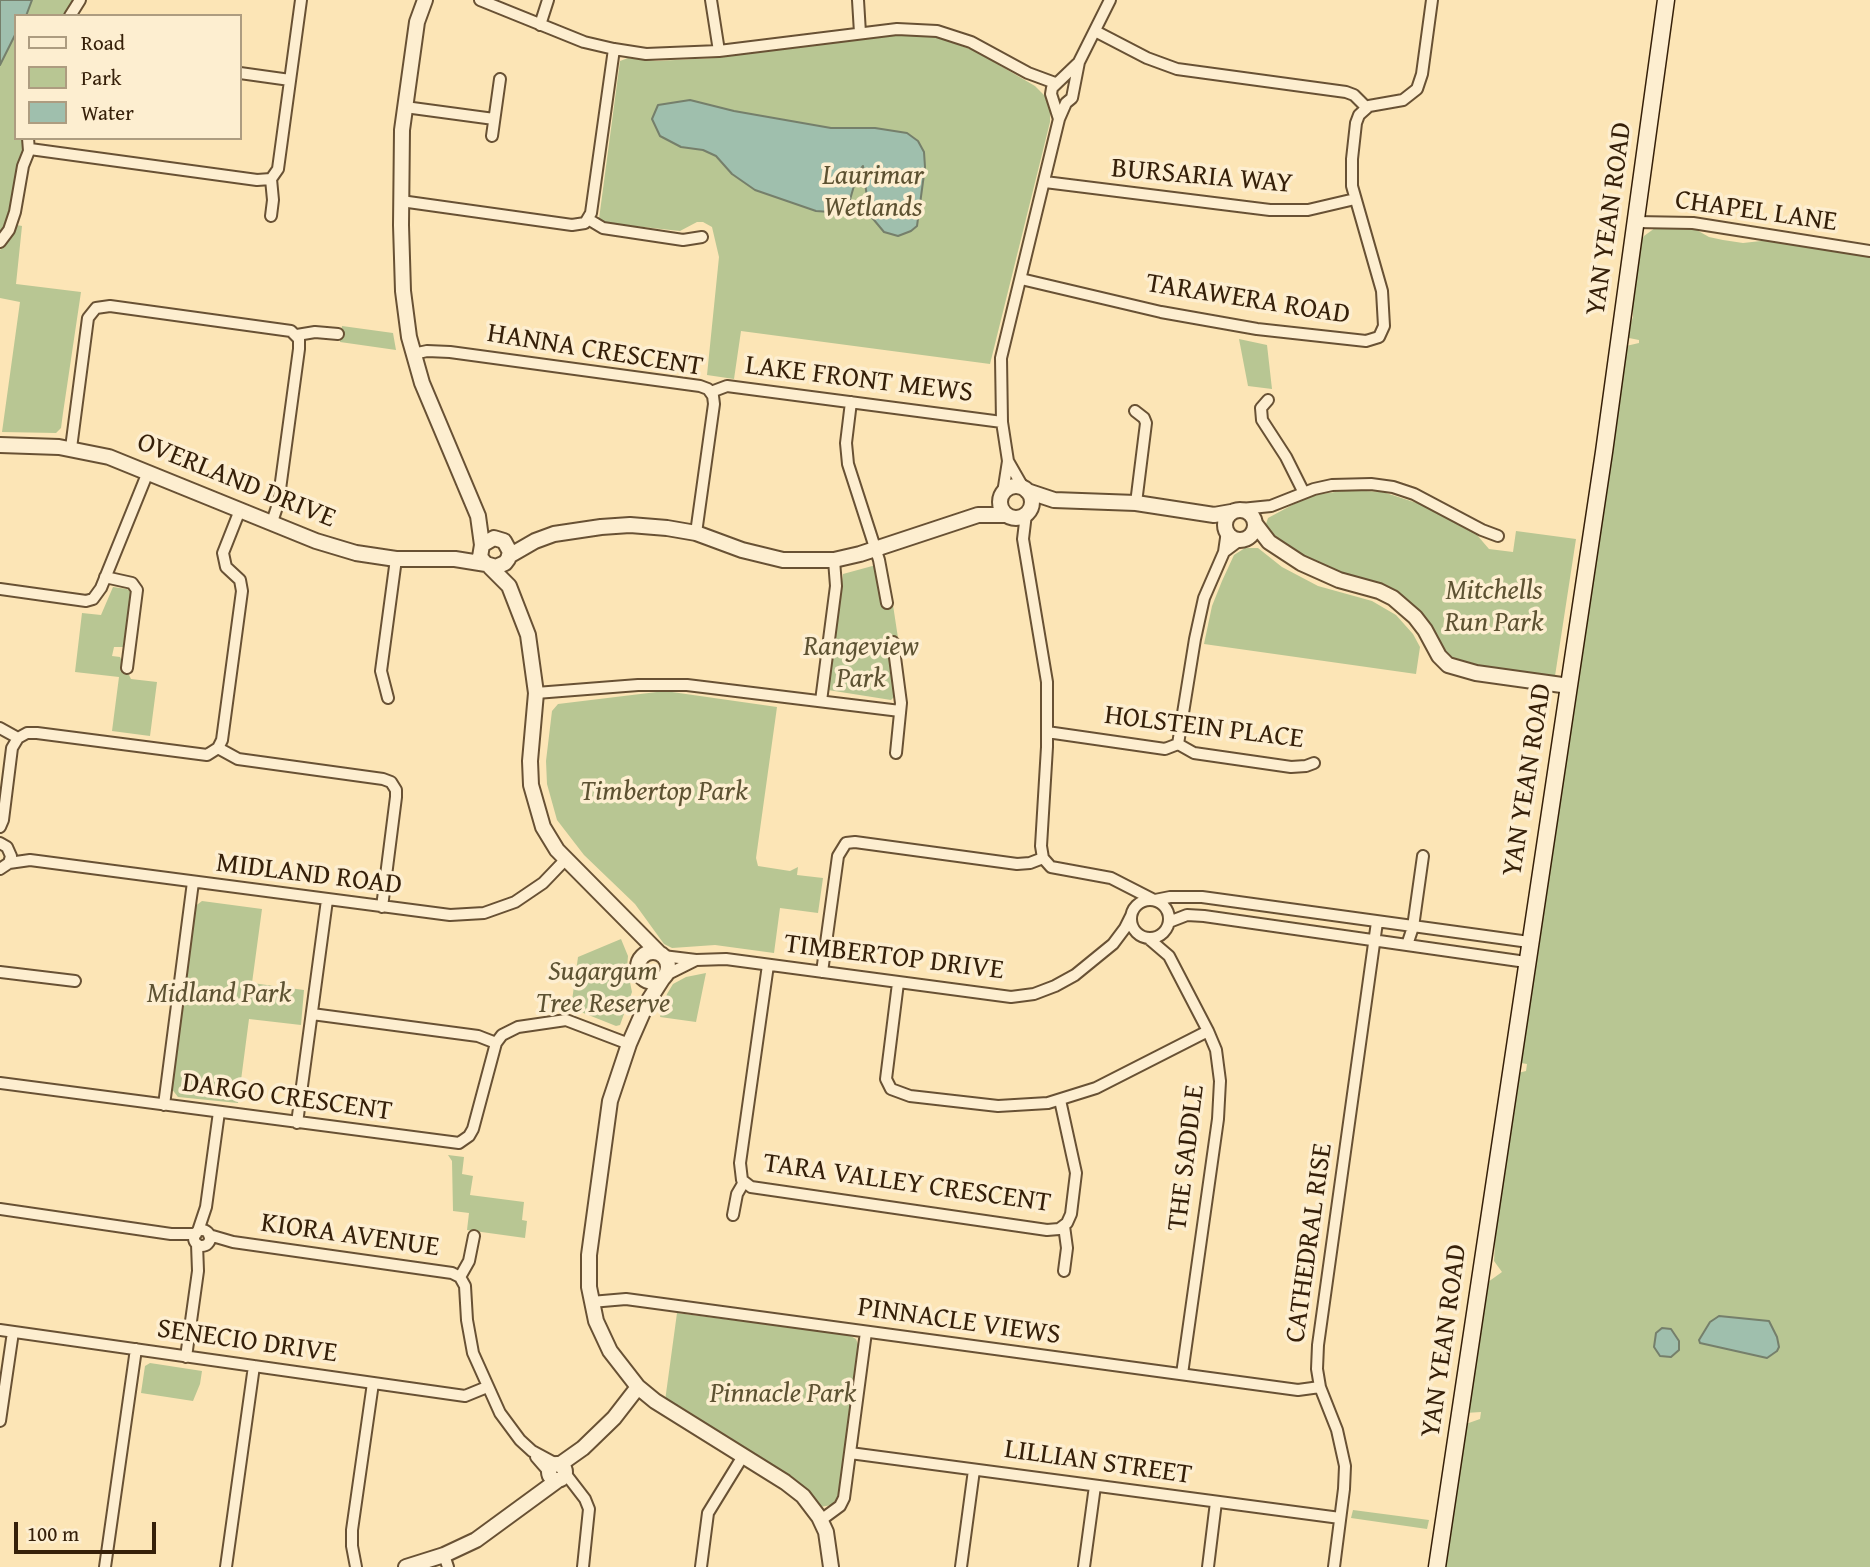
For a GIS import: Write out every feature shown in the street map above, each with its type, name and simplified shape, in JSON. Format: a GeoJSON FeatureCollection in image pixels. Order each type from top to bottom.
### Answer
{"type":"FeatureCollection","features":[{"type":"Feature","properties":{"kind":"main road","name":"YAN YEAN ROAD"},"geometry":{"type":"LineString","coordinates":[[1437,1567],[1569,686],[1666,0]]}},
{"type":"Feature","properties":{"kind":"street"},"geometry":{"type":"LineString","coordinates":[[271,216],[271,179],[278,169],[301,0]]}},
{"type":"Feature","properties":{"kind":"street"},"geometry":{"type":"LineString","coordinates":[[415,0],[417,22]]}},
{"type":"Feature","properties":{"kind":"street"},"geometry":{"type":"LineString","coordinates":[[425,0],[417,22],[405,107],[401,161],[403,291],[413,354],[431,407],[478,516],[480,557],[509,586]]}},
{"type":"Feature","properties":{"kind":"street"},"geometry":{"type":"LineString","coordinates":[[480,0],[584,42],[614,50],[667,55],[860,33],[916,29],[953,34],[1028,73],[1054,89],[1059,102],[1066,103]]}},
{"type":"Feature","properties":{"kind":"street"},"geometry":{"type":"LineString","coordinates":[[540,25],[548,0]]}},
{"type":"Feature","properties":{"kind":"street"},"geometry":{"type":"LineString","coordinates":[[711,0],[719,51]]}},
{"type":"Feature","properties":{"kind":"street"},"geometry":{"type":"LineString","coordinates":[[858,0],[860,33]]}},
{"type":"Feature","properties":{"kind":"street"},"geometry":{"type":"LineString","coordinates":[[1054,89],[1079,62],[1110,0]]}},
{"type":"Feature","properties":{"kind":"street"},"geometry":{"type":"LineString","coordinates":[[1095,31],[1147,58],[1177,69],[1346,92],[1354,94],[1366,107],[1403,100],[1417,89],[1422,74],[1432,0]]}},
{"type":"Feature","properties":{"kind":"street"},"geometry":{"type":"LineString","coordinates":[[401,201],[580,225],[588,219],[592,207],[614,50]]}},
{"type":"Feature","properties":{"kind":"street"},"geometry":{"type":"LineString","coordinates":[[1023,539],[1000,506],[1008,461],[1002,422],[1001,358],[1059,119],[1066,103],[1072,98],[1079,62]]}},
{"type":"Feature","properties":{"kind":"street"},"geometry":{"type":"LineString","coordinates":[[242,73],[290,80]]}},
{"type":"Feature","properties":{"kind":"street"},"geometry":{"type":"LineString","coordinates":[[492,136],[500,79]]}},
{"type":"Feature","properties":{"kind":"street"},"geometry":{"type":"LineString","coordinates":[[1054,89],[1069,82],[1074,90]]}},
{"type":"Feature","properties":{"kind":"street"},"geometry":{"type":"LineString","coordinates":[[1054,89],[1059,119]]}},
{"type":"Feature","properties":{"kind":"street"},"geometry":{"type":"LineString","coordinates":[[405,107],[495,119]]}},
{"type":"Feature","properties":{"kind":"street","name":"TARAWERA ROAD"},"geometry":{"type":"LineString","coordinates":[[1021,279],[1111,301],[1280,332],[1367,341],[1379,337],[1383,332],[1384,306],[1355,199],[1352,173],[1359,115],[1366,107]]}},
{"type":"Feature","properties":{"kind":"street"},"geometry":{"type":"LineString","coordinates":[[0,242],[9,230],[15,212],[29,144],[257,180],[271,179]]}},
{"type":"Feature","properties":{"kind":"street","name":"BURSARIA WAY"},"geometry":{"type":"LineString","coordinates":[[1045,182],[1065,187],[1270,210],[1308,209],[1355,199]]}},
{"type":"Feature","properties":{"kind":"street"},"geometry":{"type":"LineString","coordinates":[[588,219],[603,228],[682,240],[702,237]]}},
{"type":"Feature","properties":{"kind":"street","name":"CHAPEL LANE"},"geometry":{"type":"LineString","coordinates":[[1636,222],[1693,223],[1870,251]]}},
{"type":"Feature","properties":{"kind":"street"},"geometry":{"type":"LineString","coordinates":[[71,448],[88,318],[96,308],[110,306],[291,331],[297,335],[315,332],[338,334]]}},
{"type":"Feature","properties":{"kind":"street"},"geometry":{"type":"LineString","coordinates":[[272,522],[278,504],[299,349],[297,335]]}},
{"type":"Feature","properties":{"kind":"street","name":"HANNA CRESCENT"},"geometry":{"type":"LineString","coordinates":[[413,354],[427,351],[450,352],[700,386],[711,393],[714,404],[696,533]]}},
{"type":"Feature","properties":{"kind":"street","name":"LAKE FRONT MEWS"},"geometry":{"type":"LineString","coordinates":[[711,393],[727,386],[1002,422]]}},
{"type":"Feature","properties":{"kind":"street"},"geometry":{"type":"LineString","coordinates":[[1268,400],[1261,408],[1262,420],[1286,457],[1304,493]]}},
{"type":"Feature","properties":{"kind":"street"},"geometry":{"type":"LineString","coordinates":[[852,402],[846,443],[848,464],[875,549],[887,603]]}},
{"type":"Feature","properties":{"kind":"street"},"geometry":{"type":"LineString","coordinates":[[1135,411],[1146,423],[1136,503]]}},
{"type":"Feature","properties":{"kind":"street","name":"OVERLAND DRIVE"},"geometry":{"type":"LineString","coordinates":[[0,445],[71,448],[109,457],[339,548],[396,559],[455,559],[488,566]]}},
{"type":"Feature","properties":{"kind":"street"},"geometry":{"type":"LineString","coordinates":[[1008,461],[1031,500],[1023,539],[1047,682],[1041,833],[1043,858],[1051,867],[1102,876],[1153,899],[1165,906],[1169,923]]}},
{"type":"Feature","properties":{"kind":"street"},"geometry":{"type":"LineString","coordinates":[[0,589],[89,601],[99,593],[148,472]]}},
{"type":"Feature","properties":{"kind":"street"},"geometry":{"type":"LineString","coordinates":[[488,566],[501,566],[509,557],[535,541],[573,530],[629,525],[696,533],[742,550],[783,560],[834,560],[978,514],[1010,487],[1054,500],[1136,503],[1214,515],[1271,506],[1314,489],[1351,483],[1393,487],[1414,494],[1498,536]]}},
{"type":"Feature","properties":{"kind":"street"},"geometry":{"type":"LineString","coordinates":[[978,514],[1022,517],[1054,500]]}},
{"type":"Feature","properties":{"kind":"street"},"geometry":{"type":"LineString","coordinates":[[1224,552],[1253,534],[1262,513],[1271,506]]}},
{"type":"Feature","properties":{"kind":"street"},"geometry":{"type":"LineString","coordinates":[[0,878],[5,857],[1,824],[12,748],[19,738],[27,733],[207,755],[218,748],[222,740],[242,585],[226,567],[223,553],[240,509]]}},
{"type":"Feature","properties":{"kind":"street"},"geometry":{"type":"LineString","coordinates":[[1178,744],[1199,616],[1212,576],[1224,552],[1226,520],[1236,511],[1251,513],[1269,542],[1301,563],[1321,573],[1393,598],[1415,617],[1438,656],[1448,665],[1476,673],[1569,686]]}},
{"type":"Feature","properties":{"kind":"street"},"geometry":{"type":"LineString","coordinates":[[1201,514],[1226,530],[1230,536],[1242,540],[1269,542]]}},
{"type":"Feature","properties":{"kind":"street"},"geometry":{"type":"LineString","coordinates":[[478,516],[509,548],[509,586],[528,635],[536,693],[530,761],[533,799],[543,827],[566,859],[667,963],[664,976],[647,1003],[629,1044],[610,1101],[589,1255],[591,1303],[599,1329],[610,1351],[641,1389],[797,1491],[821,1520],[830,1545],[831,1567]]}},
{"type":"Feature","properties":{"kind":"street"},"geometry":{"type":"LineString","coordinates":[[481,546],[489,539],[535,541]]}},
{"type":"Feature","properties":{"kind":"street","name":"OVERLAND DRIVE"},"geometry":{"type":"LineString","coordinates":[[455,559],[469,555],[481,546]]}},
{"type":"Feature","properties":{"kind":"street"},"geometry":{"type":"LineString","coordinates":[[388,698],[381,671],[396,559]]}},
{"type":"Feature","properties":{"kind":"street"},"geometry":{"type":"LineString","coordinates":[[821,701],[835,593],[834,560]]}},
{"type":"Feature","properties":{"kind":"street"},"geometry":{"type":"LineString","coordinates":[[106,577],[132,583],[137,590],[127,668]]}},
{"type":"Feature","properties":{"kind":"street"},"geometry":{"type":"LineString","coordinates":[[893,642],[900,711],[895,752]]}},
{"type":"Feature","properties":{"kind":"street"},"geometry":{"type":"LineString","coordinates":[[536,693],[638,685],[687,685],[900,711]]}},
{"type":"Feature","properties":{"kind":"street"},"geometry":{"type":"LineString","coordinates":[[0,728],[19,738]]}},
{"type":"Feature","properties":{"kind":"street","name":"HOLSTEIN PLACE"},"geometry":{"type":"LineString","coordinates":[[1047,732],[1166,749],[1178,744],[1194,753],[1298,768],[1314,763]]}},
{"type":"Feature","properties":{"kind":"street"},"geometry":{"type":"LineString","coordinates":[[218,748],[238,758],[391,782],[397,797],[382,907]]}},
{"type":"Feature","properties":{"kind":"street"},"geometry":{"type":"LineString","coordinates":[[822,972],[838,856],[846,843],[1017,864],[1043,858]]}},
{"type":"Feature","properties":{"kind":"street"},"geometry":{"type":"LineString","coordinates":[[1407,945],[1413,928],[1423,856]]}},
{"type":"Feature","properties":{"kind":"street","name":"MIDLAND ROAD"},"geometry":{"type":"LineString","coordinates":[[5,857],[450,915],[484,913],[500,908],[531,892],[566,859]]}},
{"type":"Feature","properties":{"kind":"street"},"geometry":{"type":"LineString","coordinates":[[164,1105],[193,882]]}},
{"type":"Feature","properties":{"kind":"street"},"geometry":{"type":"LineString","coordinates":[[1121,883],[1133,928],[1145,937],[1161,935],[1169,923],[1181,916],[1194,915],[1526,962]]}},
{"type":"Feature","properties":{"kind":"street"},"geometry":{"type":"LineString","coordinates":[[1131,913],[1140,902],[1153,899],[1202,897],[1529,942]]}},
{"type":"Feature","properties":{"kind":"street"},"geometry":{"type":"LineString","coordinates":[[297,1122],[327,900]]}},
{"type":"Feature","properties":{"kind":"street","name":"TIMBERTOP DRIVE"},"geometry":{"type":"LineString","coordinates":[[661,954],[696,960],[726,959],[990,995],[1034,994],[1075,975],[1113,944],[1125,928],[1131,913]]}},
{"type":"Feature","properties":{"kind":"street","name":"CATHEDRAL RISE"},"geometry":{"type":"LineString","coordinates":[[1334,1567],[1345,1477],[1337,1430],[1320,1387],[1317,1369],[1318,1345],[1377,922]]}},
{"type":"Feature","properties":{"kind":"street","name":"THE SADDLE"},"geometry":{"type":"LineString","coordinates":[[1169,923],[1169,956]]}},
{"type":"Feature","properties":{"kind":"street"},"geometry":{"type":"LineString","coordinates":[[634,927],[641,958],[639,971],[643,978],[647,1003]]}},
{"type":"Feature","properties":{"kind":"street","name":"TIMBERTOP DRIVE"},"geometry":{"type":"LineString","coordinates":[[1113,944],[1145,937]]}},
{"type":"Feature","properties":{"kind":"street","name":"THE SADDLE"},"geometry":{"type":"LineString","coordinates":[[1145,937],[1169,956],[1208,1031],[1218,1060],[1220,1098],[1182,1374]]}},
{"type":"Feature","properties":{"kind":"street"},"geometry":{"type":"LineString","coordinates":[[641,958],[651,952],[661,954]]}},
{"type":"Feature","properties":{"kind":"street","name":"TIMBERTOP DRIVE"},"geometry":{"type":"LineString","coordinates":[[664,976],[696,960]]}},
{"type":"Feature","properties":{"kind":"street","name":"TARA VALLEY CRESCENT"},"geometry":{"type":"LineString","coordinates":[[768,965],[740,1163],[740,1176],[744,1182],[757,1189],[1055,1230],[1064,1226],[1072,1214],[1076,1172],[1060,1100]]}},
{"type":"Feature","properties":{"kind":"street"},"geometry":{"type":"LineString","coordinates":[[0,972],[75,981]]}},
{"type":"Feature","properties":{"kind":"street"},"geometry":{"type":"LineString","coordinates":[[643,978],[655,982],[664,976]]}},
{"type":"Feature","properties":{"kind":"street"},"geometry":{"type":"LineString","coordinates":[[898,983],[886,1079],[891,1089],[910,1096],[998,1106],[1060,1100],[1104,1085],[1208,1031]]}},
{"type":"Feature","properties":{"kind":"street"},"geometry":{"type":"LineString","coordinates":[[312,1014],[478,1036],[496,1043],[502,1035],[518,1027],[566,1020],[629,1044]]}},
{"type":"Feature","properties":{"kind":"street","name":"DARGO CRESCENT"},"geometry":{"type":"LineString","coordinates":[[0,1083],[459,1143],[469,1136],[472,1129],[496,1043]]}},
{"type":"Feature","properties":{"kind":"street"},"geometry":{"type":"LineString","coordinates":[[186,1357],[219,1112]]}},
{"type":"Feature","properties":{"kind":"street","name":"TARA VALLEY CRESCENT"},"geometry":{"type":"LineString","coordinates":[[733,1215],[737,1194],[744,1182]]}},
{"type":"Feature","properties":{"kind":"street","name":"KIORA AVENUE"},"geometry":{"type":"LineString","coordinates":[[0,1209],[452,1273],[460,1277],[465,1286],[473,1353],[487,1387],[508,1425],[558,1473]]}},
{"type":"Feature","properties":{"kind":"street","name":"TARA VALLEY CRESCENT"},"geometry":{"type":"LineString","coordinates":[[1064,1226],[1067,1248],[1064,1271]]}},
{"type":"Feature","properties":{"kind":"street","name":"KIORA AVENUE"},"geometry":{"type":"LineString","coordinates":[[460,1277],[469,1261],[474,1236]]}},
{"type":"Feature","properties":{"kind":"street","name":"PINNACLE VIEWS"},"geometry":{"type":"LineString","coordinates":[[591,1303],[626,1299],[1298,1390],[1320,1387]]}},
{"type":"Feature","properties":{"kind":"street","name":"SENECIO DRIVE"},"geometry":{"type":"LineString","coordinates":[[0,1330],[465,1396],[487,1387]]}},
{"type":"Feature","properties":{"kind":"street"},"geometry":{"type":"LineString","coordinates":[[0,1421],[13,1332]]}},
{"type":"Feature","properties":{"kind":"street"},"geometry":{"type":"LineString","coordinates":[[821,1520],[843,1502],[866,1332]]}},
{"type":"Feature","properties":{"kind":"street"},"geometry":{"type":"LineString","coordinates":[[105,1567],[136,1349]]}},
{"type":"Feature","properties":{"kind":"street"},"geometry":{"type":"LineString","coordinates":[[226,1567],[254,1366]]}},
{"type":"Feature","properties":{"kind":"street"},"geometry":{"type":"LineString","coordinates":[[356,1567],[352,1530],[373,1383]]}},
{"type":"Feature","properties":{"kind":"street"},"geometry":{"type":"LineString","coordinates":[[406,1567],[446,1561],[491,1531],[525,1504],[614,1418],[635,1403],[641,1389]]}},
{"type":"Feature","properties":{"kind":"street","name":"LILLIAN STREET"},"geometry":{"type":"LineString","coordinates":[[850,1453],[1340,1518]]}},
{"type":"Feature","properties":{"kind":"street"},"geometry":{"type":"LineString","coordinates":[[701,1567],[708,1513],[743,1456]]}},
{"type":"Feature","properties":{"kind":"street"},"geometry":{"type":"LineString","coordinates":[[961,1567],[974,1470]]}},
{"type":"Feature","properties":{"kind":"street"},"geometry":{"type":"LineString","coordinates":[[558,1473],[581,1494],[587,1504],[589,1515],[583,1567]]}},
{"type":"Feature","properties":{"kind":"street"},"geometry":{"type":"LineString","coordinates":[[1084,1567],[1095,1486]]}},
{"type":"Feature","properties":{"kind":"street"},"geometry":{"type":"LineString","coordinates":[[1208,1567],[1216,1502]]}},
{"type":"Feature","properties":{"kind":"green space"},"geometry":{"type":"Polygon","coordinates":[[[0,0],[73,0],[64,14],[14,14],[14,140],[22,140],[24,148],[17,165],[9,216],[0,234],[0,0]]]}},
{"type":"Feature","properties":{"kind":"green space","name":"Laurimar Wetlands"},"geometry":{"type":"Polygon","coordinates":[[[895,34],[924,34],[975,51],[1035,86],[1047,98],[1050,108],[1050,122],[990,364],[741,331],[734,379],[707,375],[719,257],[712,227],[697,222],[680,231],[606,223],[599,219],[620,61],[628,58],[656,61],[714,58],[895,34]]]}},
{"type":"Feature","properties":{"kind":"green space"},"geometry":{"type":"Polygon","coordinates":[[[17,225],[22,226],[16,284],[81,292],[61,428],[56,433],[2,432],[20,302],[0,298],[0,250],[17,225]]]}},
{"type":"Feature","properties":{"kind":"green space"},"geometry":{"type":"Polygon","coordinates":[[[1655,228],[1693,228],[1709,237],[1723,240],[1743,243],[1770,240],[1870,256],[1870,1567],[1441,1567],[1463,1425],[1480,1419],[1481,1412],[1465,1413],[1488,1282],[1502,1272],[1494,1261],[1497,1208],[1518,1073],[1526,1071],[1527,1064],[1519,1060],[1626,346],[1639,343],[1639,340],[1627,335],[1633,317],[1633,287],[1640,243],[1644,236],[1655,228]]]}},
{"type":"Feature","properties":{"kind":"green space"},"geometry":{"type":"Polygon","coordinates":[[[342,326],[393,333],[396,350],[340,342],[342,326]]]}},
{"type":"Feature","properties":{"kind":"green space"},"geometry":{"type":"Polygon","coordinates":[[[1239,339],[1267,345],[1272,389],[1248,386],[1239,339]]]}},
{"type":"Feature","properties":{"kind":"green space","name":"Mitchells Run Park"},"geometry":{"type":"Polygon","coordinates":[[[1349,490],[1383,492],[1423,505],[1477,535],[1489,549],[1513,552],[1516,531],[1576,539],[1555,676],[1469,664],[1452,659],[1443,653],[1424,620],[1328,571],[1263,533],[1268,518],[1294,504],[1314,495],[1349,490]]]}},
{"type":"Feature","properties":{"kind":"green space","name":"Mitchells Run Park"},"geometry":{"type":"Polygon","coordinates":[[[1245,548],[1258,548],[1282,567],[1318,586],[1372,601],[1396,615],[1413,634],[1420,647],[1416,674],[1204,644],[1212,606],[1222,581],[1234,555],[1245,548]]]}},
{"type":"Feature","properties":{"kind":"green space","name":"Rangeview Park"},"geometry":{"type":"Polygon","coordinates":[[[876,565],[883,604],[893,605],[898,638],[887,640],[895,696],[891,700],[828,690],[843,574],[876,565]]]}},
{"type":"Feature","properties":{"kind":"green space"},"geometry":{"type":"Polygon","coordinates":[[[113,587],[131,592],[123,647],[114,647],[112,656],[120,657],[131,679],[157,682],[150,736],[112,731],[119,677],[75,672],[82,613],[101,615],[113,587]]]}},
{"type":"Feature","properties":{"kind":"green space","name":"Timbertop Park"},"geometry":{"type":"Polygon","coordinates":[[[665,691],[777,707],[756,858],[758,866],[790,871],[798,867],[797,875],[823,878],[818,913],[780,908],[774,953],[715,945],[672,948],[664,944],[635,904],[584,855],[557,820],[547,784],[546,761],[552,711],[558,704],[665,691]]]}},
{"type":"Feature","properties":{"kind":"green space","name":"Midland Park"},"geometry":{"type":"Polygon","coordinates":[[[202,901],[262,909],[252,983],[304,990],[301,1025],[249,1019],[238,1103],[178,1097],[171,1088],[194,907],[202,901]]]}},
{"type":"Feature","properties":{"kind":"green space","name":"Sugargum Tree Reserve"},"geometry":{"type":"Polygon","coordinates":[[[621,939],[628,956],[627,968],[632,992],[620,1025],[616,1026],[571,1008],[578,957],[621,939]]]}},
{"type":"Feature","properties":{"kind":"green space"},"geometry":{"type":"Polygon","coordinates":[[[706,973],[696,1022],[660,1017],[673,984],[686,977],[706,973]]]}},
{"type":"Feature","properties":{"kind":"green space"},"geometry":{"type":"Polygon","coordinates":[[[448,1155],[464,1157],[462,1174],[473,1176],[470,1195],[524,1202],[522,1220],[527,1221],[525,1238],[467,1230],[469,1213],[453,1211],[452,1161],[448,1155]]]}},
{"type":"Feature","properties":{"kind":"green space","name":"Pinnacle Park"},"geometry":{"type":"Polygon","coordinates":[[[677,1313],[849,1335],[856,1339],[859,1347],[840,1494],[832,1505],[820,1507],[803,1486],[790,1476],[732,1443],[731,1438],[706,1423],[702,1424],[696,1416],[678,1405],[674,1406],[665,1401],[677,1313]]]}},
{"type":"Feature","properties":{"kind":"green space"},"geometry":{"type":"Polygon","coordinates":[[[150,1363],[202,1371],[193,1401],[141,1393],[145,1366],[150,1363]]]}},
{"type":"Feature","properties":{"kind":"green space"},"geometry":{"type":"Polygon","coordinates":[[[1353,1510],[1429,1520],[1427,1529],[1351,1518],[1353,1510]]]}},
{"type":"Feature","properties":{"kind":"water"},"geometry":{"type":"Polygon","coordinates":[[[0,0],[32,0],[27,14],[14,14],[14,37],[0,65],[0,0]]]}},
{"type":"Feature","properties":{"kind":"water"},"geometry":{"type":"Polygon","coordinates":[[[690,100],[734,111],[831,128],[875,128],[907,133],[918,141],[924,152],[925,167],[917,226],[898,236],[884,232],[869,214],[863,166],[858,172],[844,213],[816,211],[755,190],[732,174],[716,156],[703,150],[681,147],[660,136],[652,119],[658,105],[690,100]]]}},
{"type":"Feature","properties":{"kind":"water"},"geometry":{"type":"Polygon","coordinates":[[[1719,1316],[1769,1321],[1777,1337],[1777,1351],[1767,1358],[1700,1343],[1699,1340],[1710,1322],[1719,1316]]]}},
{"type":"Feature","properties":{"kind":"water"},"geometry":{"type":"Polygon","coordinates":[[[1662,1328],[1671,1329],[1679,1341],[1679,1350],[1671,1357],[1660,1356],[1654,1347],[1656,1333],[1662,1328]]]}}]}
